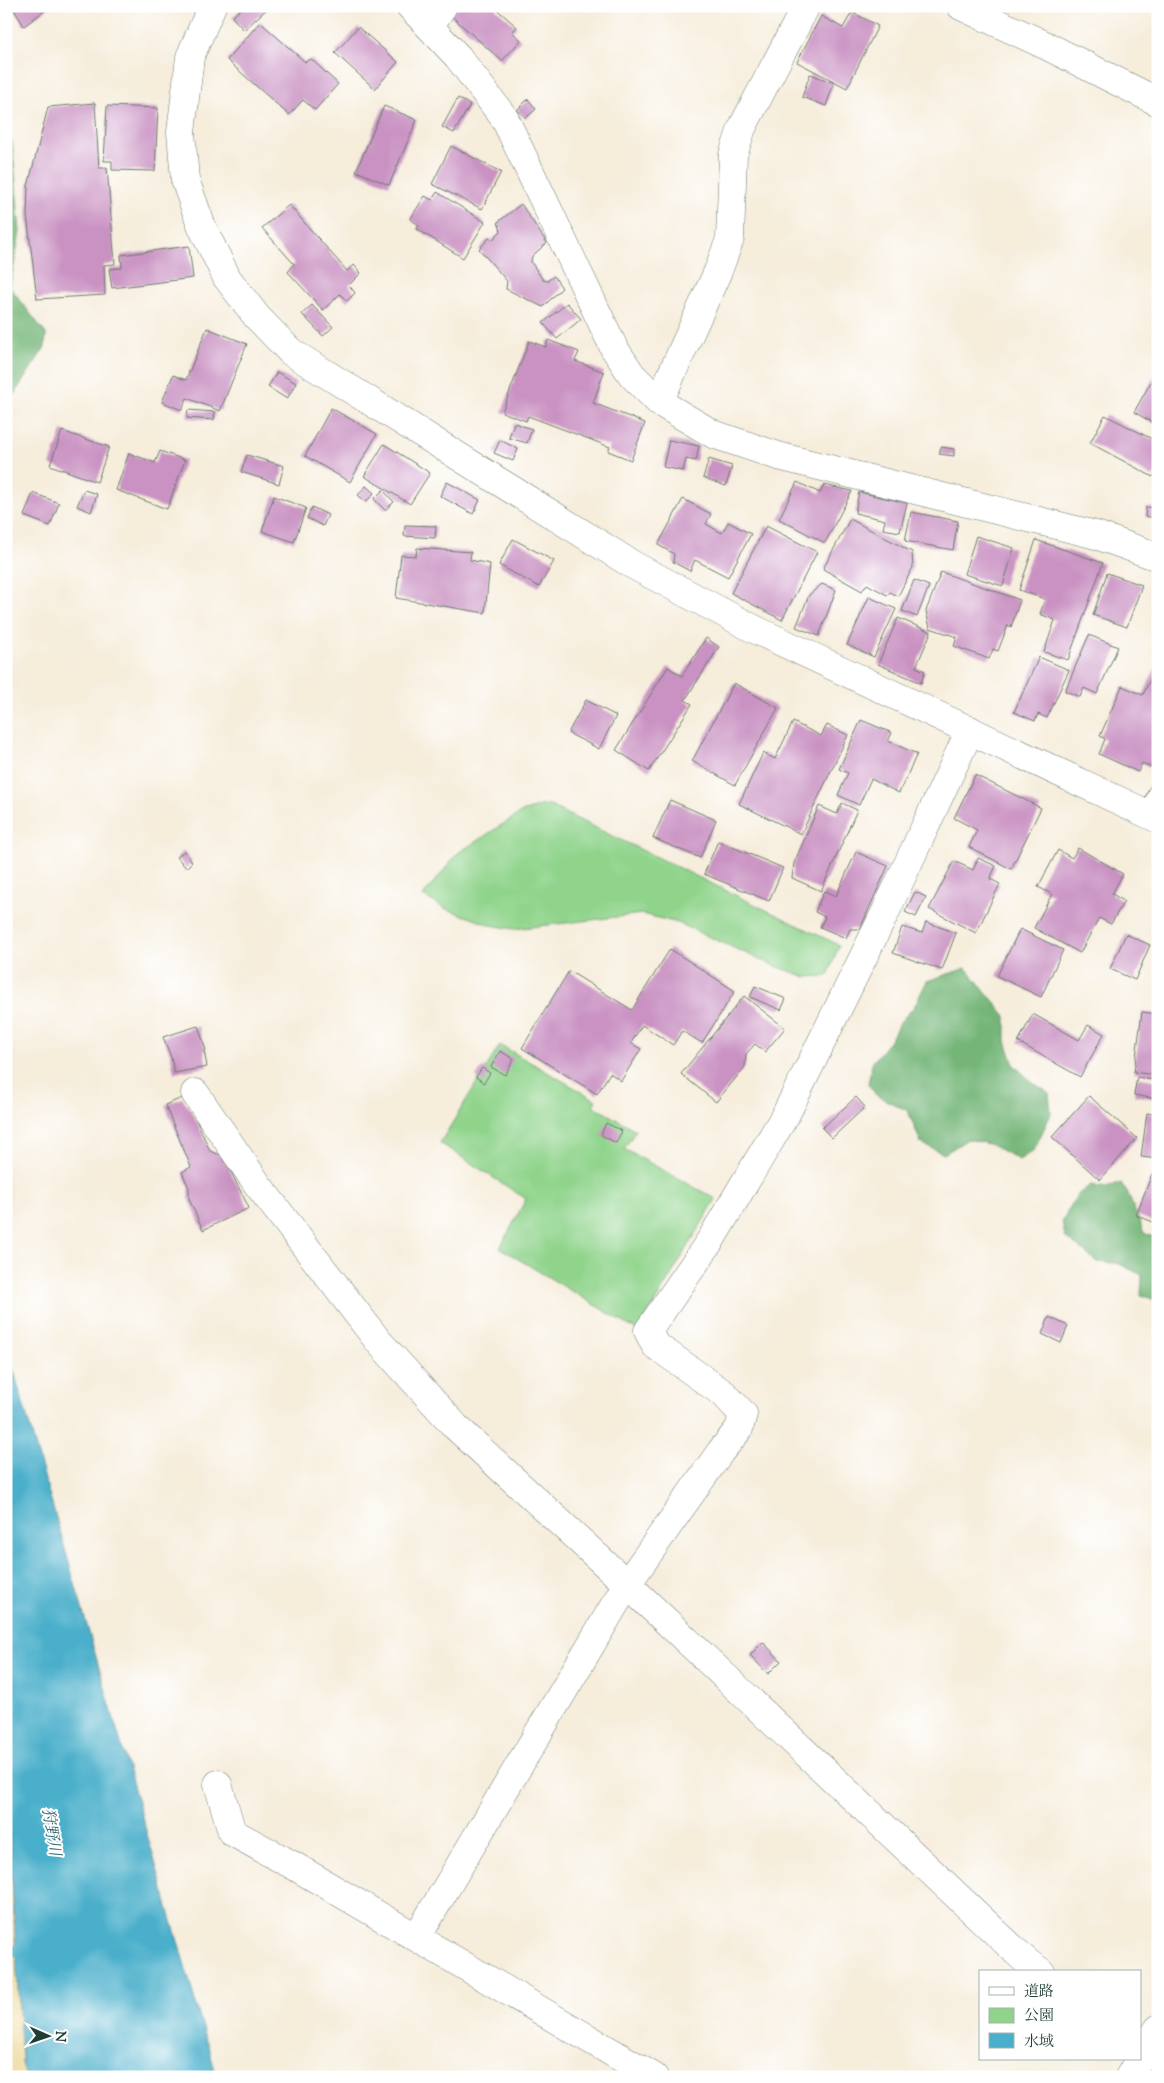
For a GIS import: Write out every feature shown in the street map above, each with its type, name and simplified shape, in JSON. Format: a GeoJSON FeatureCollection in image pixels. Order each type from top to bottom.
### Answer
{"type":"FeatureCollection","features":[{"type":"Feature","properties":{"kind":"street"},"geometry":{"type":"LineString","coordinates":[[212,6],[190,57],[181,132],[185,180],[202,227],[227,278],[257,317],[291,352],[633,565],[754,629],[1152,816]]}},
{"type":"Feature","properties":{"kind":"street"},"geometry":{"type":"LineString","coordinates":[[410,6],[437,16],[458,57],[504,119],[614,348],[632,375],[659,402],[713,434],[778,456],[1096,535],[1158,557]]}},
{"type":"Feature","properties":{"kind":"street"},"geometry":{"type":"LineString","coordinates":[[659,402],[718,271],[730,239],[733,155],[742,128],[806,6]]}},
{"type":"Feature","properties":{"kind":"street"},"geometry":{"type":"LineString","coordinates":[[961,6],[1045,45],[1158,102]]}},
{"type":"Feature","properties":{"kind":"street"},"geometry":{"type":"LineString","coordinates":[[416,1937],[627,1584],[721,1451],[739,1429],[743,1414],[724,1394],[655,1345],[648,1331],[710,1241],[786,1114],[886,912],[970,730]]}},
{"type":"Feature","properties":{"kind":"street"},"geometry":{"type":"LineString","coordinates":[[195,1093],[258,1185],[379,1342],[456,1428],[627,1584],[1027,1962],[1038,1970]]}},
{"type":"Feature","properties":{"kind":"street"},"geometry":{"type":"LineString","coordinates":[[218,1784],[232,1832],[296,1867],[654,2077]]}},
{"type":"Feature","properties":{"kind":"street"},"geometry":{"type":"LineString","coordinates":[[1129,2077],[1140,2060]]}},
{"type":"Feature","properties":{"kind":"lane"},"geometry":{"type":"LineString","coordinates":[[1152,816],[1158,788]]}},
{"type":"Feature","properties":{"kind":"green space"},"geometry":{"type":"Polygon","coordinates":[[[6,141],[12,141],[20,232],[10,287],[46,334],[45,347],[6,407],[6,141]]]}},
{"type":"Feature","properties":{"kind":"green space"},"geometry":{"type":"Polygon","coordinates":[[[546,804],[839,945],[828,976],[806,977],[770,964],[678,923],[642,914],[514,929],[490,925],[444,908],[423,896],[458,853],[522,812],[546,804]]]}},
{"type":"Feature","properties":{"kind":"green space"},"geometry":{"type":"Polygon","coordinates":[[[966,968],[1006,1016],[1006,1041],[1014,1065],[1032,1082],[1049,1093],[1051,1114],[1034,1150],[1019,1160],[992,1145],[968,1139],[944,1154],[921,1143],[908,1111],[876,1095],[868,1084],[872,1063],[891,1039],[899,1023],[914,1007],[927,981],[966,968]]]}},
{"type":"Feature","properties":{"kind":"green space"},"geometry":{"type":"Polygon","coordinates":[[[500,1045],[596,1100],[593,1106],[636,1130],[624,1149],[716,1199],[638,1331],[500,1248],[526,1199],[440,1143],[500,1045]]]}},
{"type":"Feature","properties":{"kind":"green space"},"geometry":{"type":"Polygon","coordinates":[[[1121,1183],[1128,1194],[1144,1233],[1158,1239],[1158,1301],[1141,1295],[1142,1275],[1117,1263],[1097,1262],[1065,1237],[1062,1221],[1077,1195],[1091,1185],[1106,1188],[1121,1183]]]}},
{"type":"Feature","properties":{"kind":"sand"},"geometry":{"type":"Polygon","coordinates":[[[6,1813],[9,1825],[22,2063],[26,2077],[6,2077],[6,1813]]]}},
{"type":"Feature","properties":{"kind":"water","name":"狩野川"},"geometry":{"type":"Polygon","coordinates":[[[6,1344],[217,2077],[26,2077],[22,2063],[9,1825],[6,1813],[6,1344]]]}},
{"type":"Feature","properties":{"kind":"building"},"geometry":{"type":"Polygon","coordinates":[[[12,6],[51,6],[24,26],[12,6]]]}},
{"type":"Feature","properties":{"kind":"building"},"geometry":{"type":"Polygon","coordinates":[[[244,6],[270,6],[244,30],[232,17],[244,6]]]}},
{"type":"Feature","properties":{"kind":"building"},"geometry":{"type":"Polygon","coordinates":[[[458,6],[493,6],[517,27],[512,32],[521,40],[502,61],[450,15],[458,6]]]}},
{"type":"Feature","properties":{"kind":"building"},"geometry":{"type":"Polygon","coordinates":[[[852,12],[878,26],[847,88],[797,62],[821,16],[843,28],[852,12]]]}},
{"type":"Feature","properties":{"kind":"building"},"geometry":{"type":"Polygon","coordinates":[[[260,22],[305,62],[311,59],[338,84],[315,110],[303,100],[289,115],[227,60],[260,22]]]}},
{"type":"Feature","properties":{"kind":"building"},"geometry":{"type":"Polygon","coordinates":[[[358,27],[398,62],[375,89],[335,53],[358,27]]]}},
{"type":"Feature","properties":{"kind":"building"},"geometry":{"type":"Polygon","coordinates":[[[810,74],[834,83],[826,106],[802,97],[810,74]]]}},
{"type":"Feature","properties":{"kind":"building"},"geometry":{"type":"Polygon","coordinates":[[[458,98],[470,105],[454,133],[442,127],[458,98]]]}},
{"type":"Feature","properties":{"kind":"building"},"geometry":{"type":"Polygon","coordinates":[[[528,99],[536,109],[526,118],[517,110],[528,99]]]}},
{"type":"Feature","properties":{"kind":"building"},"geometry":{"type":"Polygon","coordinates":[[[95,103],[99,168],[107,168],[115,264],[104,265],[105,295],[37,299],[27,215],[28,186],[48,107],[95,103]]]}},
{"type":"Feature","properties":{"kind":"building"},"geometry":{"type":"Polygon","coordinates":[[[107,106],[158,108],[155,171],[112,170],[112,161],[104,161],[107,106]]]}},
{"type":"Feature","properties":{"kind":"building"},"geometry":{"type":"Polygon","coordinates":[[[384,106],[417,120],[389,185],[356,171],[384,106]]]}},
{"type":"Feature","properties":{"kind":"building"},"geometry":{"type":"Polygon","coordinates":[[[451,146],[501,172],[482,209],[432,184],[451,146]]]}},
{"type":"Feature","properties":{"kind":"building"},"geometry":{"type":"Polygon","coordinates":[[[437,192],[485,222],[463,258],[417,229],[419,225],[410,219],[425,196],[432,200],[437,192]]]}},
{"type":"Feature","properties":{"kind":"building"},"geometry":{"type":"Polygon","coordinates":[[[521,204],[547,243],[532,256],[531,262],[543,280],[547,281],[554,276],[562,288],[543,307],[506,289],[507,281],[479,249],[489,238],[492,240],[501,231],[498,222],[521,204]]]}},
{"type":"Feature","properties":{"kind":"building"},"geometry":{"type":"Polygon","coordinates":[[[289,205],[347,271],[354,265],[361,273],[349,285],[355,293],[347,301],[340,294],[323,310],[288,272],[294,264],[262,228],[289,205]]]}},
{"type":"Feature","properties":{"kind":"building"},"geometry":{"type":"Polygon","coordinates":[[[189,246],[193,278],[112,288],[109,269],[122,268],[121,255],[189,246]]]}},
{"type":"Feature","properties":{"kind":"building"},"geometry":{"type":"Polygon","coordinates":[[[567,303],[581,319],[557,339],[543,323],[567,303]]]}},
{"type":"Feature","properties":{"kind":"building"},"geometry":{"type":"Polygon","coordinates":[[[312,305],[333,327],[323,336],[302,314],[312,305]]]}},
{"type":"Feature","properties":{"kind":"building"},"geometry":{"type":"Polygon","coordinates":[[[207,328],[247,344],[220,411],[187,398],[182,410],[162,402],[173,375],[186,380],[207,328]]]}},
{"type":"Feature","properties":{"kind":"building"},"geometry":{"type":"Polygon","coordinates":[[[548,340],[579,352],[575,361],[604,372],[593,403],[645,423],[631,460],[608,451],[610,447],[528,416],[526,421],[502,412],[529,341],[546,347],[548,340]]]}},
{"type":"Feature","properties":{"kind":"building"},"geometry":{"type":"Polygon","coordinates":[[[277,372],[296,383],[287,399],[268,387],[277,372]]]}},
{"type":"Feature","properties":{"kind":"building"},"geometry":{"type":"Polygon","coordinates":[[[1156,373],[1158,374],[1158,426],[1134,412],[1156,373]]]}},
{"type":"Feature","properties":{"kind":"building"},"geometry":{"type":"Polygon","coordinates":[[[331,408],[377,434],[350,482],[305,456],[331,408]]]}},
{"type":"Feature","properties":{"kind":"building"},"geometry":{"type":"Polygon","coordinates":[[[188,410],[215,412],[214,420],[187,418],[188,410]]]}},
{"type":"Feature","properties":{"kind":"building"},"geometry":{"type":"Polygon","coordinates":[[[1105,415],[1158,442],[1158,469],[1153,477],[1090,443],[1105,415]]]}},
{"type":"Feature","properties":{"kind":"building"},"geometry":{"type":"Polygon","coordinates":[[[514,423],[532,429],[527,443],[509,438],[514,423]]]}},
{"type":"Feature","properties":{"kind":"building"},"geometry":{"type":"Polygon","coordinates":[[[62,431],[109,447],[97,482],[50,465],[62,431]]]}},
{"type":"Feature","properties":{"kind":"building"},"geometry":{"type":"Polygon","coordinates":[[[500,440],[518,449],[513,461],[494,453],[500,440]]]}},
{"type":"Feature","properties":{"kind":"building"},"geometry":{"type":"Polygon","coordinates":[[[669,440],[699,446],[696,461],[686,459],[683,471],[663,467],[669,440]]]}},
{"type":"Feature","properties":{"kind":"building"},"geometry":{"type":"Polygon","coordinates":[[[384,444],[430,473],[410,504],[364,476],[384,444]]]}},
{"type":"Feature","properties":{"kind":"building"},"geometry":{"type":"Polygon","coordinates":[[[941,447],[954,449],[954,456],[939,454],[941,447]]]}},
{"type":"Feature","properties":{"kind":"building"},"geometry":{"type":"Polygon","coordinates":[[[160,451],[185,460],[167,509],[116,490],[129,453],[155,463],[160,451]]]}},
{"type":"Feature","properties":{"kind":"building"},"geometry":{"type":"Polygon","coordinates":[[[247,455],[284,466],[279,484],[241,472],[247,455]]]}},
{"type":"Feature","properties":{"kind":"building"},"geometry":{"type":"Polygon","coordinates":[[[709,459],[732,466],[726,486],[703,478],[709,459]]]}},
{"type":"Feature","properties":{"kind":"building"},"geometry":{"type":"Polygon","coordinates":[[[447,482],[480,500],[473,514],[440,496],[447,482]]]}},
{"type":"Feature","properties":{"kind":"building"},"geometry":{"type":"Polygon","coordinates":[[[797,482],[820,493],[824,485],[852,491],[825,543],[779,519],[797,482]]]}},
{"type":"Feature","properties":{"kind":"building"},"geometry":{"type":"Polygon","coordinates":[[[366,486],[374,493],[366,502],[358,495],[366,486]]]}},
{"type":"Feature","properties":{"kind":"building"},"geometry":{"type":"Polygon","coordinates":[[[84,490],[97,494],[91,512],[77,506],[84,490]]]}},
{"type":"Feature","properties":{"kind":"building"},"geometry":{"type":"Polygon","coordinates":[[[383,490],[394,502],[385,510],[374,499],[383,490]]]}},
{"type":"Feature","properties":{"kind":"building"},"geometry":{"type":"Polygon","coordinates":[[[859,492],[907,503],[900,532],[883,529],[885,520],[855,513],[859,492]]]}},
{"type":"Feature","properties":{"kind":"building"},"geometry":{"type":"Polygon","coordinates":[[[33,493],[59,503],[50,526],[24,516],[33,493]]]}},
{"type":"Feature","properties":{"kind":"building"},"geometry":{"type":"Polygon","coordinates":[[[274,496],[306,508],[294,542],[262,531],[274,496]]]}},
{"type":"Feature","properties":{"kind":"building"},"geometry":{"type":"Polygon","coordinates":[[[683,499],[711,514],[706,524],[722,533],[728,522],[751,534],[728,577],[695,560],[690,571],[673,562],[674,554],[658,545],[683,499]]]}},
{"type":"Feature","properties":{"kind":"building"},"geometry":{"type":"Polygon","coordinates":[[[312,507],[328,515],[323,526],[307,518],[312,507]]]}},
{"type":"Feature","properties":{"kind":"building"},"geometry":{"type":"Polygon","coordinates":[[[1146,507],[1158,508],[1158,517],[1145,517],[1146,507]]]}},
{"type":"Feature","properties":{"kind":"building"},"geometry":{"type":"Polygon","coordinates":[[[911,512],[958,521],[953,550],[905,541],[911,512]]]}},
{"type":"Feature","properties":{"kind":"building"},"geometry":{"type":"Polygon","coordinates":[[[850,519],[912,552],[913,567],[898,596],[890,592],[887,595],[867,584],[862,591],[823,569],[850,519]]]}},
{"type":"Feature","properties":{"kind":"building"},"geometry":{"type":"Polygon","coordinates":[[[405,525],[436,526],[435,538],[404,536],[405,525]]]}},
{"type":"Feature","properties":{"kind":"building"},"geometry":{"type":"Polygon","coordinates":[[[766,526],[817,552],[782,620],[731,593],[766,526]]]}},
{"type":"Feature","properties":{"kind":"building"},"geometry":{"type":"Polygon","coordinates":[[[976,536],[1014,548],[1003,586],[964,574],[976,536]]]}},
{"type":"Feature","properties":{"kind":"building"},"geometry":{"type":"Polygon","coordinates":[[[513,539],[554,561],[539,587],[499,565],[513,539]]]}},
{"type":"Feature","properties":{"kind":"building"},"geometry":{"type":"Polygon","coordinates":[[[1036,540],[1103,563],[1068,660],[1044,652],[1055,620],[1040,614],[1045,599],[1019,590],[1036,540]]]}},
{"type":"Feature","properties":{"kind":"building"},"geometry":{"type":"Polygon","coordinates":[[[417,548],[471,552],[470,560],[490,564],[485,613],[396,598],[401,555],[416,556],[417,548]]]}},
{"type":"Feature","properties":{"kind":"building"},"geometry":{"type":"Polygon","coordinates":[[[941,572],[1020,600],[1011,627],[1008,625],[998,651],[993,649],[989,659],[954,646],[957,637],[930,628],[926,611],[941,572]]]}},
{"type":"Feature","properties":{"kind":"building"},"geometry":{"type":"Polygon","coordinates":[[[1107,573],[1142,585],[1127,627],[1093,615],[1107,573]]]}},
{"type":"Feature","properties":{"kind":"building"},"geometry":{"type":"Polygon","coordinates":[[[914,580],[929,586],[917,617],[902,611],[914,580]]]}},
{"type":"Feature","properties":{"kind":"building"},"geometry":{"type":"Polygon","coordinates":[[[822,584],[836,590],[819,636],[796,627],[809,595],[822,584]]]}},
{"type":"Feature","properties":{"kind":"building"},"geometry":{"type":"Polygon","coordinates":[[[869,597],[896,609],[874,657],[847,645],[869,597]]]}},
{"type":"Feature","properties":{"kind":"building"},"geometry":{"type":"Polygon","coordinates":[[[898,618],[931,632],[916,667],[925,671],[921,683],[878,664],[898,618]]]}},
{"type":"Feature","properties":{"kind":"building"},"geometry":{"type":"Polygon","coordinates":[[[1089,635],[1118,647],[1097,694],[1084,688],[1080,697],[1065,691],[1089,635]]]}},
{"type":"Feature","properties":{"kind":"building"},"geometry":{"type":"Polygon","coordinates":[[[706,638],[719,647],[685,700],[692,704],[649,771],[616,750],[668,667],[682,676],[706,638]]]}},
{"type":"Feature","properties":{"kind":"building"},"geometry":{"type":"Polygon","coordinates":[[[1039,657],[1069,670],[1047,718],[1038,714],[1035,721],[1014,712],[1039,657]]]}},
{"type":"Feature","properties":{"kind":"building"},"geometry":{"type":"Polygon","coordinates":[[[1158,662],[1158,751],[1150,767],[1142,763],[1138,772],[1099,754],[1105,739],[1100,736],[1122,686],[1143,695],[1158,662]]]}},
{"type":"Feature","properties":{"kind":"building"},"geometry":{"type":"Polygon","coordinates":[[[734,683],[778,708],[735,785],[692,761],[734,683]]]}},
{"type":"Feature","properties":{"kind":"building"},"geometry":{"type":"Polygon","coordinates":[[[586,700],[616,716],[599,749],[568,733],[586,700]]]}},
{"type":"Feature","properties":{"kind":"building"},"geometry":{"type":"Polygon","coordinates":[[[861,720],[892,733],[888,741],[917,754],[899,793],[871,779],[859,805],[838,795],[848,773],[839,769],[861,720]]]}},
{"type":"Feature","properties":{"kind":"building"},"geometry":{"type":"Polygon","coordinates":[[[793,722],[821,736],[827,725],[848,735],[801,834],[739,804],[763,753],[775,759],[793,722]]]}},
{"type":"Feature","properties":{"kind":"building"},"geometry":{"type":"Polygon","coordinates":[[[975,775],[1041,808],[1011,869],[969,847],[977,830],[954,818],[975,775]]]}},
{"type":"Feature","properties":{"kind":"building"},"geometry":{"type":"Polygon","coordinates":[[[670,800],[716,820],[700,858],[653,838],[670,800]]]}},
{"type":"Feature","properties":{"kind":"building"},"geometry":{"type":"Polygon","coordinates":[[[842,803],[857,810],[821,891],[792,878],[794,863],[819,806],[837,814],[842,803]]]}},
{"type":"Feature","properties":{"kind":"building"},"geometry":{"type":"Polygon","coordinates":[[[718,841],[783,868],[769,901],[704,874],[718,841]]]}},
{"type":"Feature","properties":{"kind":"building"},"geometry":{"type":"Polygon","coordinates":[[[1078,848],[1123,874],[1112,894],[1124,901],[1111,924],[1099,918],[1080,953],[1034,928],[1052,894],[1038,887],[1058,850],[1072,858],[1078,848]]]}},
{"type":"Feature","properties":{"kind":"building"},"geometry":{"type":"Polygon","coordinates":[[[184,851],[192,862],[186,868],[177,857],[184,851]]]}},
{"type":"Feature","properties":{"kind":"building"},"geometry":{"type":"Polygon","coordinates":[[[856,852],[888,866],[860,929],[850,929],[846,938],[820,927],[825,917],[815,912],[824,891],[836,896],[856,852]]]}},
{"type":"Feature","properties":{"kind":"building"},"geometry":{"type":"Polygon","coordinates":[[[978,858],[996,866],[990,879],[1000,884],[976,933],[929,909],[954,861],[973,870],[978,858]]]}},
{"type":"Feature","properties":{"kind":"building"},"geometry":{"type":"Polygon","coordinates":[[[915,892],[926,897],[916,917],[905,912],[915,892]]]}},
{"type":"Feature","properties":{"kind":"building"},"geometry":{"type":"Polygon","coordinates":[[[926,922],[956,933],[942,970],[893,953],[902,927],[922,933],[926,922]]]}},
{"type":"Feature","properties":{"kind":"building"},"geometry":{"type":"Polygon","coordinates":[[[1020,929],[1063,950],[1041,997],[997,976],[1020,929]]]}},
{"type":"Feature","properties":{"kind":"building"},"geometry":{"type":"Polygon","coordinates":[[[1126,934],[1150,945],[1135,980],[1110,969],[1126,934]]]}},
{"type":"Feature","properties":{"kind":"building"},"geometry":{"type":"Polygon","coordinates":[[[670,949],[735,991],[702,1043],[682,1031],[673,1045],[642,1025],[631,1043],[641,1049],[621,1081],[610,1073],[597,1094],[522,1048],[569,971],[632,1010],[670,949]]]}},
{"type":"Feature","properties":{"kind":"building"},"geometry":{"type":"Polygon","coordinates":[[[755,986],[786,999],[781,1010],[750,997],[755,986]]]}},
{"type":"Feature","properties":{"kind":"building"},"geometry":{"type":"Polygon","coordinates":[[[744,996],[785,1028],[765,1052],[755,1044],[746,1054],[745,1067],[716,1102],[681,1074],[744,996]]]}},
{"type":"Feature","properties":{"kind":"building"},"geometry":{"type":"Polygon","coordinates":[[[1142,1012],[1158,1014],[1158,1052],[1155,1075],[1134,1072],[1142,1012]]]}},
{"type":"Feature","properties":{"kind":"building"},"geometry":{"type":"Polygon","coordinates":[[[1033,1014],[1079,1040],[1088,1025],[1104,1034],[1080,1077],[1018,1042],[1033,1014]]]}},
{"type":"Feature","properties":{"kind":"building"},"geometry":{"type":"Polygon","coordinates":[[[198,1026],[206,1050],[204,1050],[207,1067],[174,1073],[171,1057],[163,1037],[198,1026]]]}},
{"type":"Feature","properties":{"kind":"building"},"geometry":{"type":"Polygon","coordinates":[[[500,1051],[514,1059],[505,1075],[491,1067],[500,1051]]]}},
{"type":"Feature","properties":{"kind":"building"},"geometry":{"type":"Polygon","coordinates":[[[482,1068],[490,1073],[484,1083],[476,1077],[482,1068]]]}},
{"type":"Feature","properties":{"kind":"building"},"geometry":{"type":"Polygon","coordinates":[[[1137,1077],[1158,1081],[1158,1111],[1154,1111],[1156,1099],[1134,1095],[1137,1077]]]}},
{"type":"Feature","properties":{"kind":"building"},"geometry":{"type":"Polygon","coordinates":[[[1089,1096],[1137,1138],[1100,1180],[1052,1137],[1089,1096]]]}},
{"type":"Feature","properties":{"kind":"building"},"geometry":{"type":"Polygon","coordinates":[[[856,1097],[865,1107],[832,1138],[822,1128],[856,1097]]]}},
{"type":"Feature","properties":{"kind":"building"},"geometry":{"type":"Polygon","coordinates":[[[182,1098],[193,1113],[210,1151],[223,1156],[249,1208],[203,1230],[189,1199],[189,1188],[182,1172],[191,1167],[165,1105],[182,1098]]]}},
{"type":"Feature","properties":{"kind":"building"},"geometry":{"type":"Polygon","coordinates":[[[1147,1113],[1158,1115],[1158,1159],[1141,1157],[1147,1113]]]}},
{"type":"Feature","properties":{"kind":"building"},"geometry":{"type":"Polygon","coordinates":[[[606,1123],[622,1131],[616,1143],[601,1135],[606,1123]]]}},
{"type":"Feature","properties":{"kind":"building"},"geometry":{"type":"Polygon","coordinates":[[[1152,1174],[1158,1177],[1158,1224],[1136,1215],[1152,1174]]]}},
{"type":"Feature","properties":{"kind":"building"},"geometry":{"type":"Polygon","coordinates":[[[1049,1317],[1068,1326],[1061,1343],[1042,1334],[1049,1317]]]}},
{"type":"Feature","properties":{"kind":"building"},"geometry":{"type":"Polygon","coordinates":[[[763,1642],[781,1661],[768,1674],[750,1655],[763,1642]]]}},
{"type":"Feature","properties":{"kind":"waterway"},"geometry":{"type":"LineString","coordinates":[[6,1953],[31,1946]]}}]}
